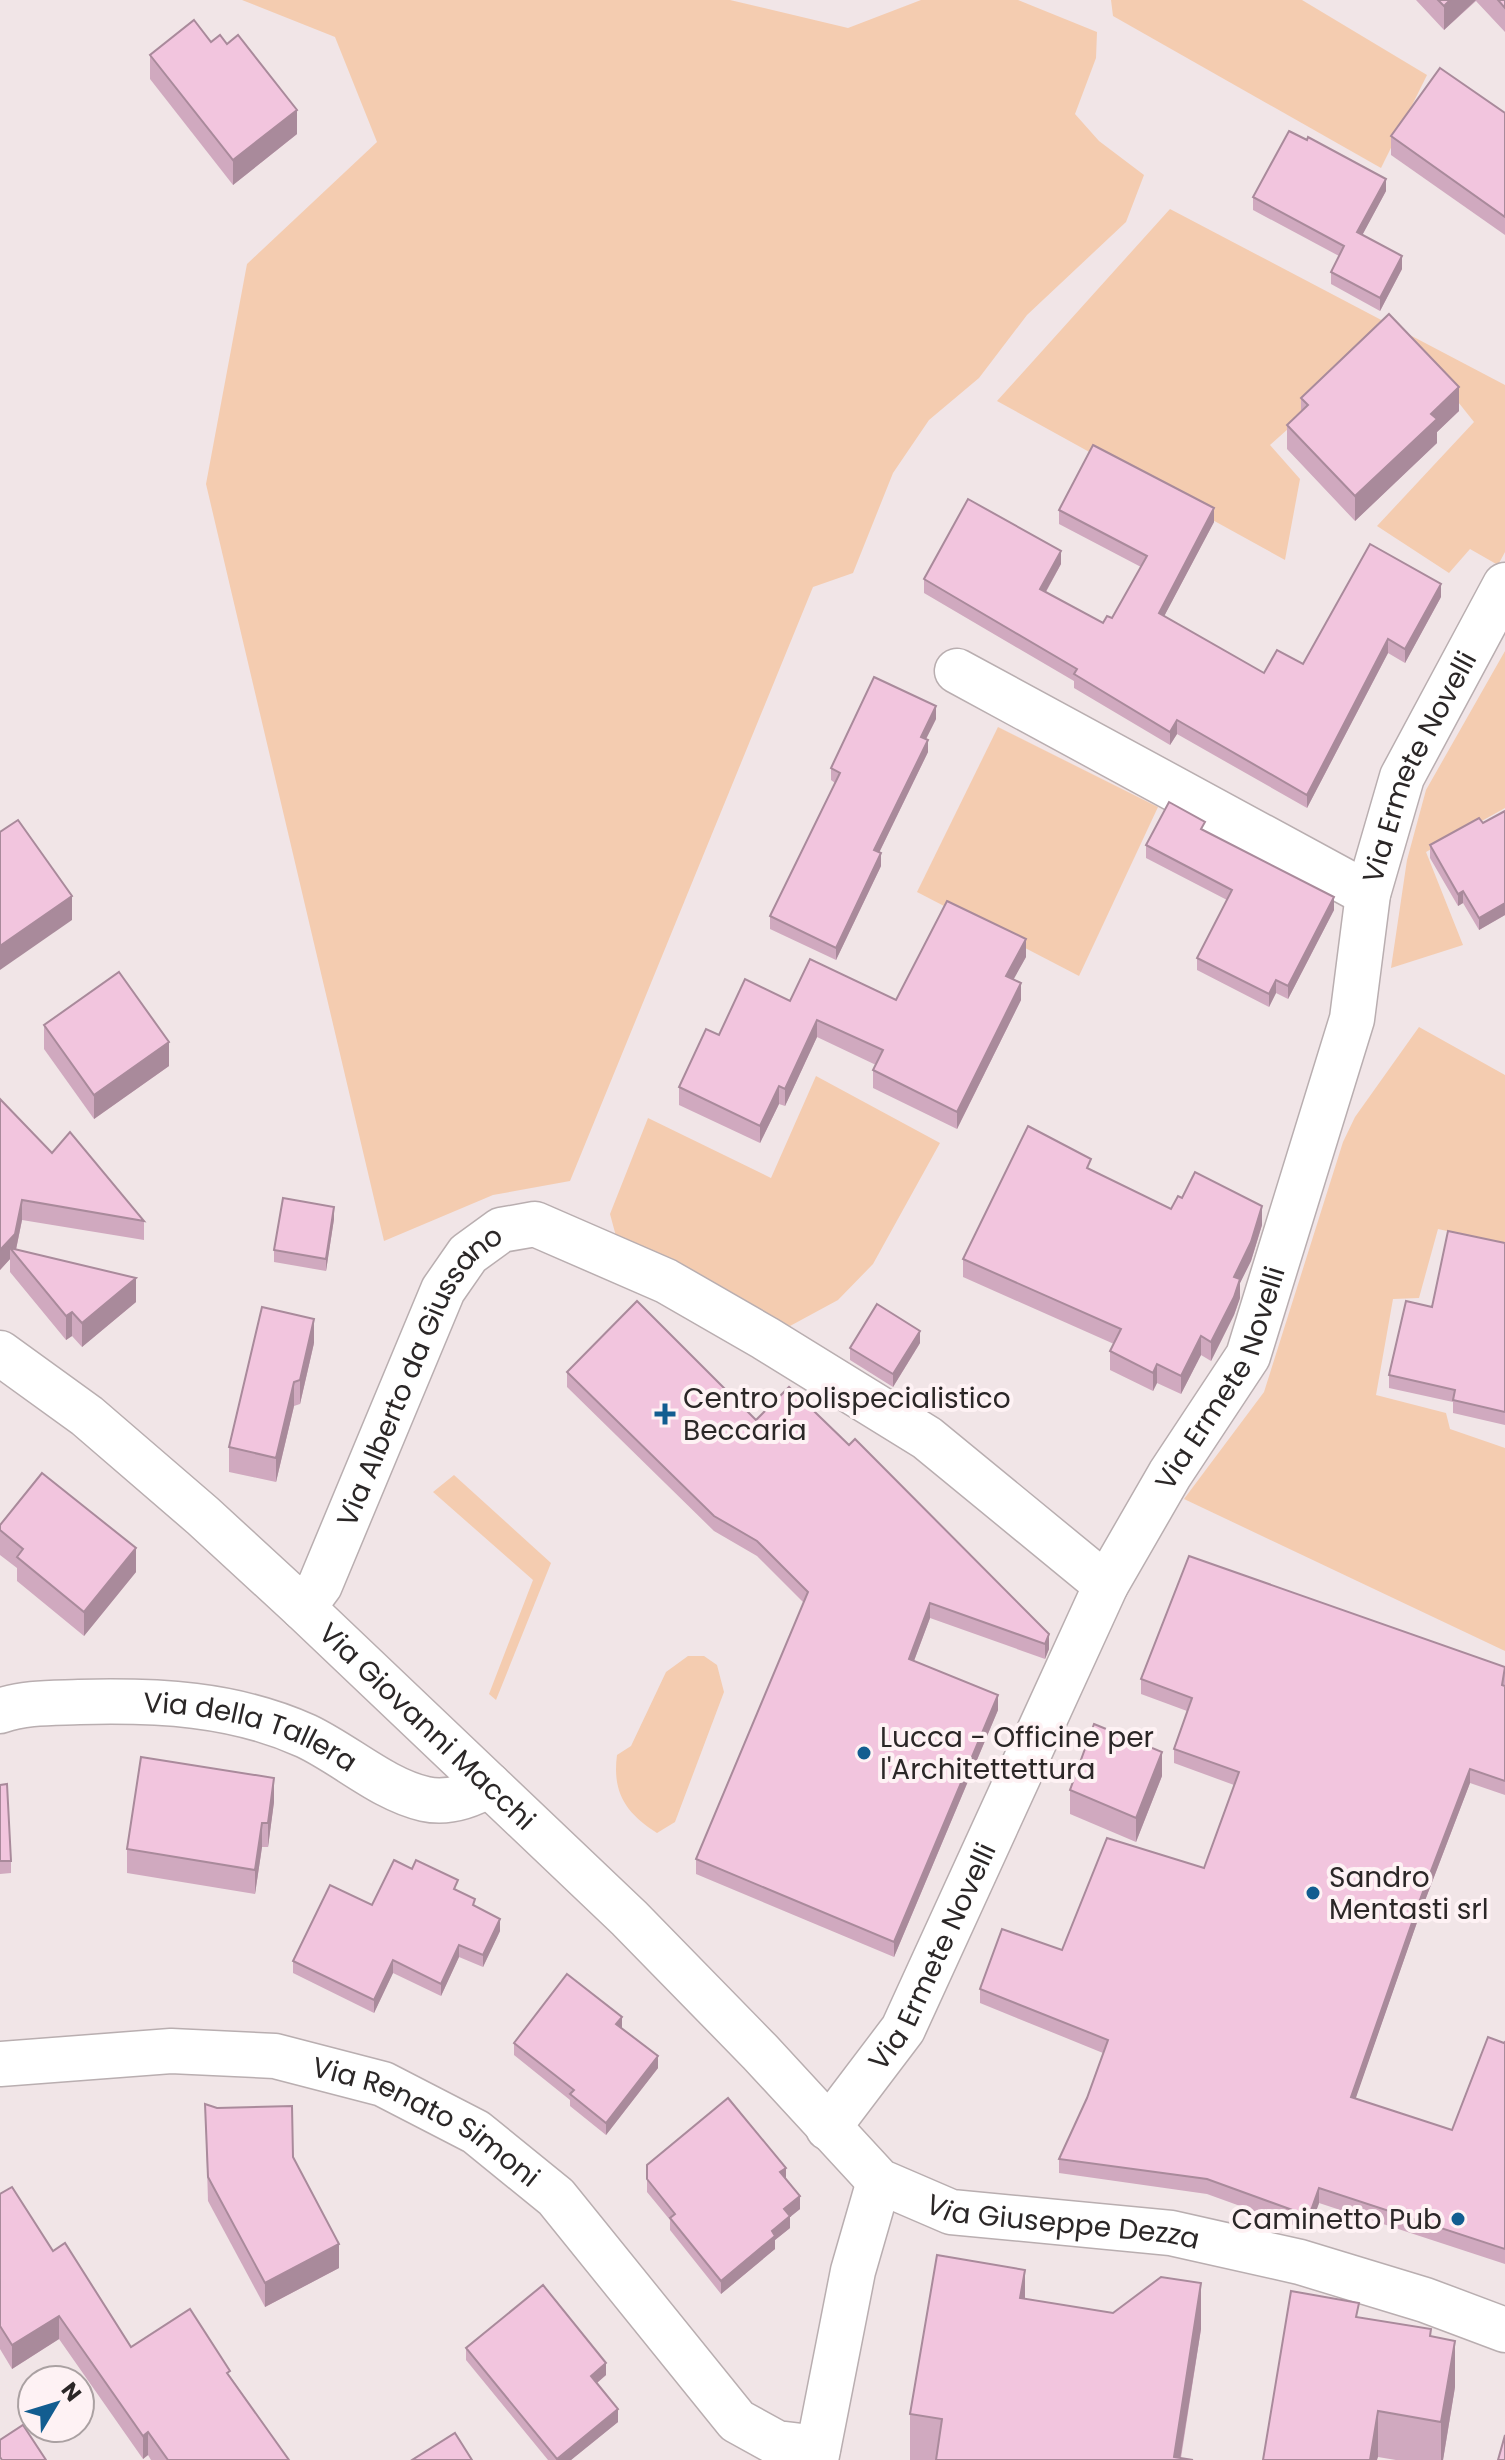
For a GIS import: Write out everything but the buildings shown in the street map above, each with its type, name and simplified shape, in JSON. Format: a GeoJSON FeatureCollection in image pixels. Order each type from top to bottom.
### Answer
{"type":"FeatureCollection","features":[{"type":"Feature","properties":{"kind":"street","name":"Via Ermete Novelli"},"geometry":{"type":"LineString","coordinates":[[828,2128],[903,2029],[1106,1585],[1170,1474],[1248,1356],[1352,1019],[1368,894],[1402,777],[1505,585]]}},
{"type":"Feature","properties":{"kind":"street"},"geometry":{"type":"LineString","coordinates":[[957,671],[1368,894]]}},
{"type":"Feature","properties":{"kind":"street","name":"Via Alberto da Giussano"},"geometry":{"type":"LineString","coordinates":[[303,1608],[320,1585],[443,1290],[468,1254],[501,1230],[535,1224],[666,1281],[912,1428],[1106,1585]]}},
{"type":"Feature","properties":{"kind":"street","name":"Via Giovanni Macchi"},"geometry":{"type":"LineString","coordinates":[[0,1353],[87,1416],[303,1608],[629,1918],[760,2052],[828,2128]]}},
{"type":"Feature","properties":{"kind":"street","name":"Via della Tallera"},"geometry":{"type":"LineString","coordinates":[[0,1711],[11,1707],[70,1703],[198,1705],[268,1721],[306,1736],[394,1788],[428,1800],[460,1798],[489,1785]]}},
{"type":"Feature","properties":{"kind":"street","name":"Via Renato Simoni"},"geometry":{"type":"LineString","coordinates":[[0,2064],[171,2051],[201,2052],[275,2056],[383,2084],[476,2132],[556,2197],[739,2440],[777,2443],[817,2454]]}},
{"type":"Feature","properties":{"kind":"street","name":"Via Giuseppe Dezza"},"geometry":{"type":"LineString","coordinates":[[828,2128],[879,2181],[951,2212],[1171,2233],[1300,2262],[1425,2300],[1505,2330]]}},
{"type":"Feature","properties":{"kind":"street"},"geometry":{"type":"LineString","coordinates":[[817,2454],[853,2271],[879,2181]]}},
{"type":"Feature","properties":{"kind":"shaded area"},"geometry":{"type":"Polygon","coordinates":[[[242,0],[730,0],[848,28],[921,0],[1018,0],[1097,32],[1096,58],[1075,114],[1099,141],[1144,175],[1126,222],[1027,315],[979,378],[929,420],[893,473],[853,573],[813,587],[570,1181],[493,1195],[384,1241],[206,484],[247,264],[377,142],[335,37],[242,0]]]}},
{"type":"Feature","properties":{"kind":"shaded area"},"geometry":{"type":"Polygon","coordinates":[[[1111,0],[1302,0],[1427,75],[1381,168],[1113,16],[1111,0]]]}},
{"type":"Feature","properties":{"kind":"shaded area"},"geometry":{"type":"Polygon","coordinates":[[[1170,209],[1505,385],[1505,552],[1498,565],[1470,549],[1449,573],[1377,526],[1474,422],[1439,378],[1390,338],[1270,445],[1300,479],[1285,560],[997,401],[1170,209]]]}},
{"type":"Feature","properties":{"kind":"shaded area"},"geometry":{"type":"Polygon","coordinates":[[[1505,651],[1505,808],[1426,852],[1463,945],[1391,968],[1407,860],[1426,790],[1505,651]]]}},
{"type":"Feature","properties":{"kind":"shaded area"},"geometry":{"type":"Polygon","coordinates":[[[998,727],[1158,807],[1079,976],[917,892],[998,727]]]}},
{"type":"Feature","properties":{"kind":"shaded area"},"geometry":{"type":"Polygon","coordinates":[[[1419,1027],[1505,1075],[1505,1244],[1438,1229],[1419,1298],[1393,1299],[1376,1395],[1446,1413],[1450,1429],[1505,1448],[1505,1651],[1184,1499],[1264,1392],[1343,1142],[1355,1117],[1419,1027]]]}},
{"type":"Feature","properties":{"kind":"shaded area"},"geometry":{"type":"Polygon","coordinates":[[[816,1076],[940,1143],[873,1264],[838,1300],[790,1326],[690,1278],[620,1251],[610,1214],[648,1118],[771,1178],[816,1076]]]}},
{"type":"Feature","properties":{"kind":"shaded area"},"geometry":{"type":"Polygon","coordinates":[[[454,1475],[551,1563],[496,1700],[489,1694],[533,1580],[433,1492],[454,1475]]]}},
{"type":"Feature","properties":{"kind":"shaded area"},"geometry":{"type":"Polygon","coordinates":[[[688,1656],[704,1656],[717,1665],[724,1692],[675,1822],[657,1833],[637,1818],[624,1801],[617,1780],[617,1755],[631,1746],[666,1672],[688,1656]]]}},
{"type":"Feature","properties":{"kind":"place","name":"Centro polispecialistico Beccaria"},"geometry":{"type":"Point","coordinates":[665,1414]}},
{"type":"Feature","properties":{"kind":"place","name":"Lucca - Officine per l'Architettettura"},"geometry":{"type":"Point","coordinates":[864,1753]}},
{"type":"Feature","properties":{"kind":"place","name":"Sandro Mentasti srl"},"geometry":{"type":"Point","coordinates":[1313,1893]}},
{"type":"Feature","properties":{"kind":"place","name":"Caminetto Pub"},"geometry":{"type":"Point","coordinates":[1458,2219]}}]}
